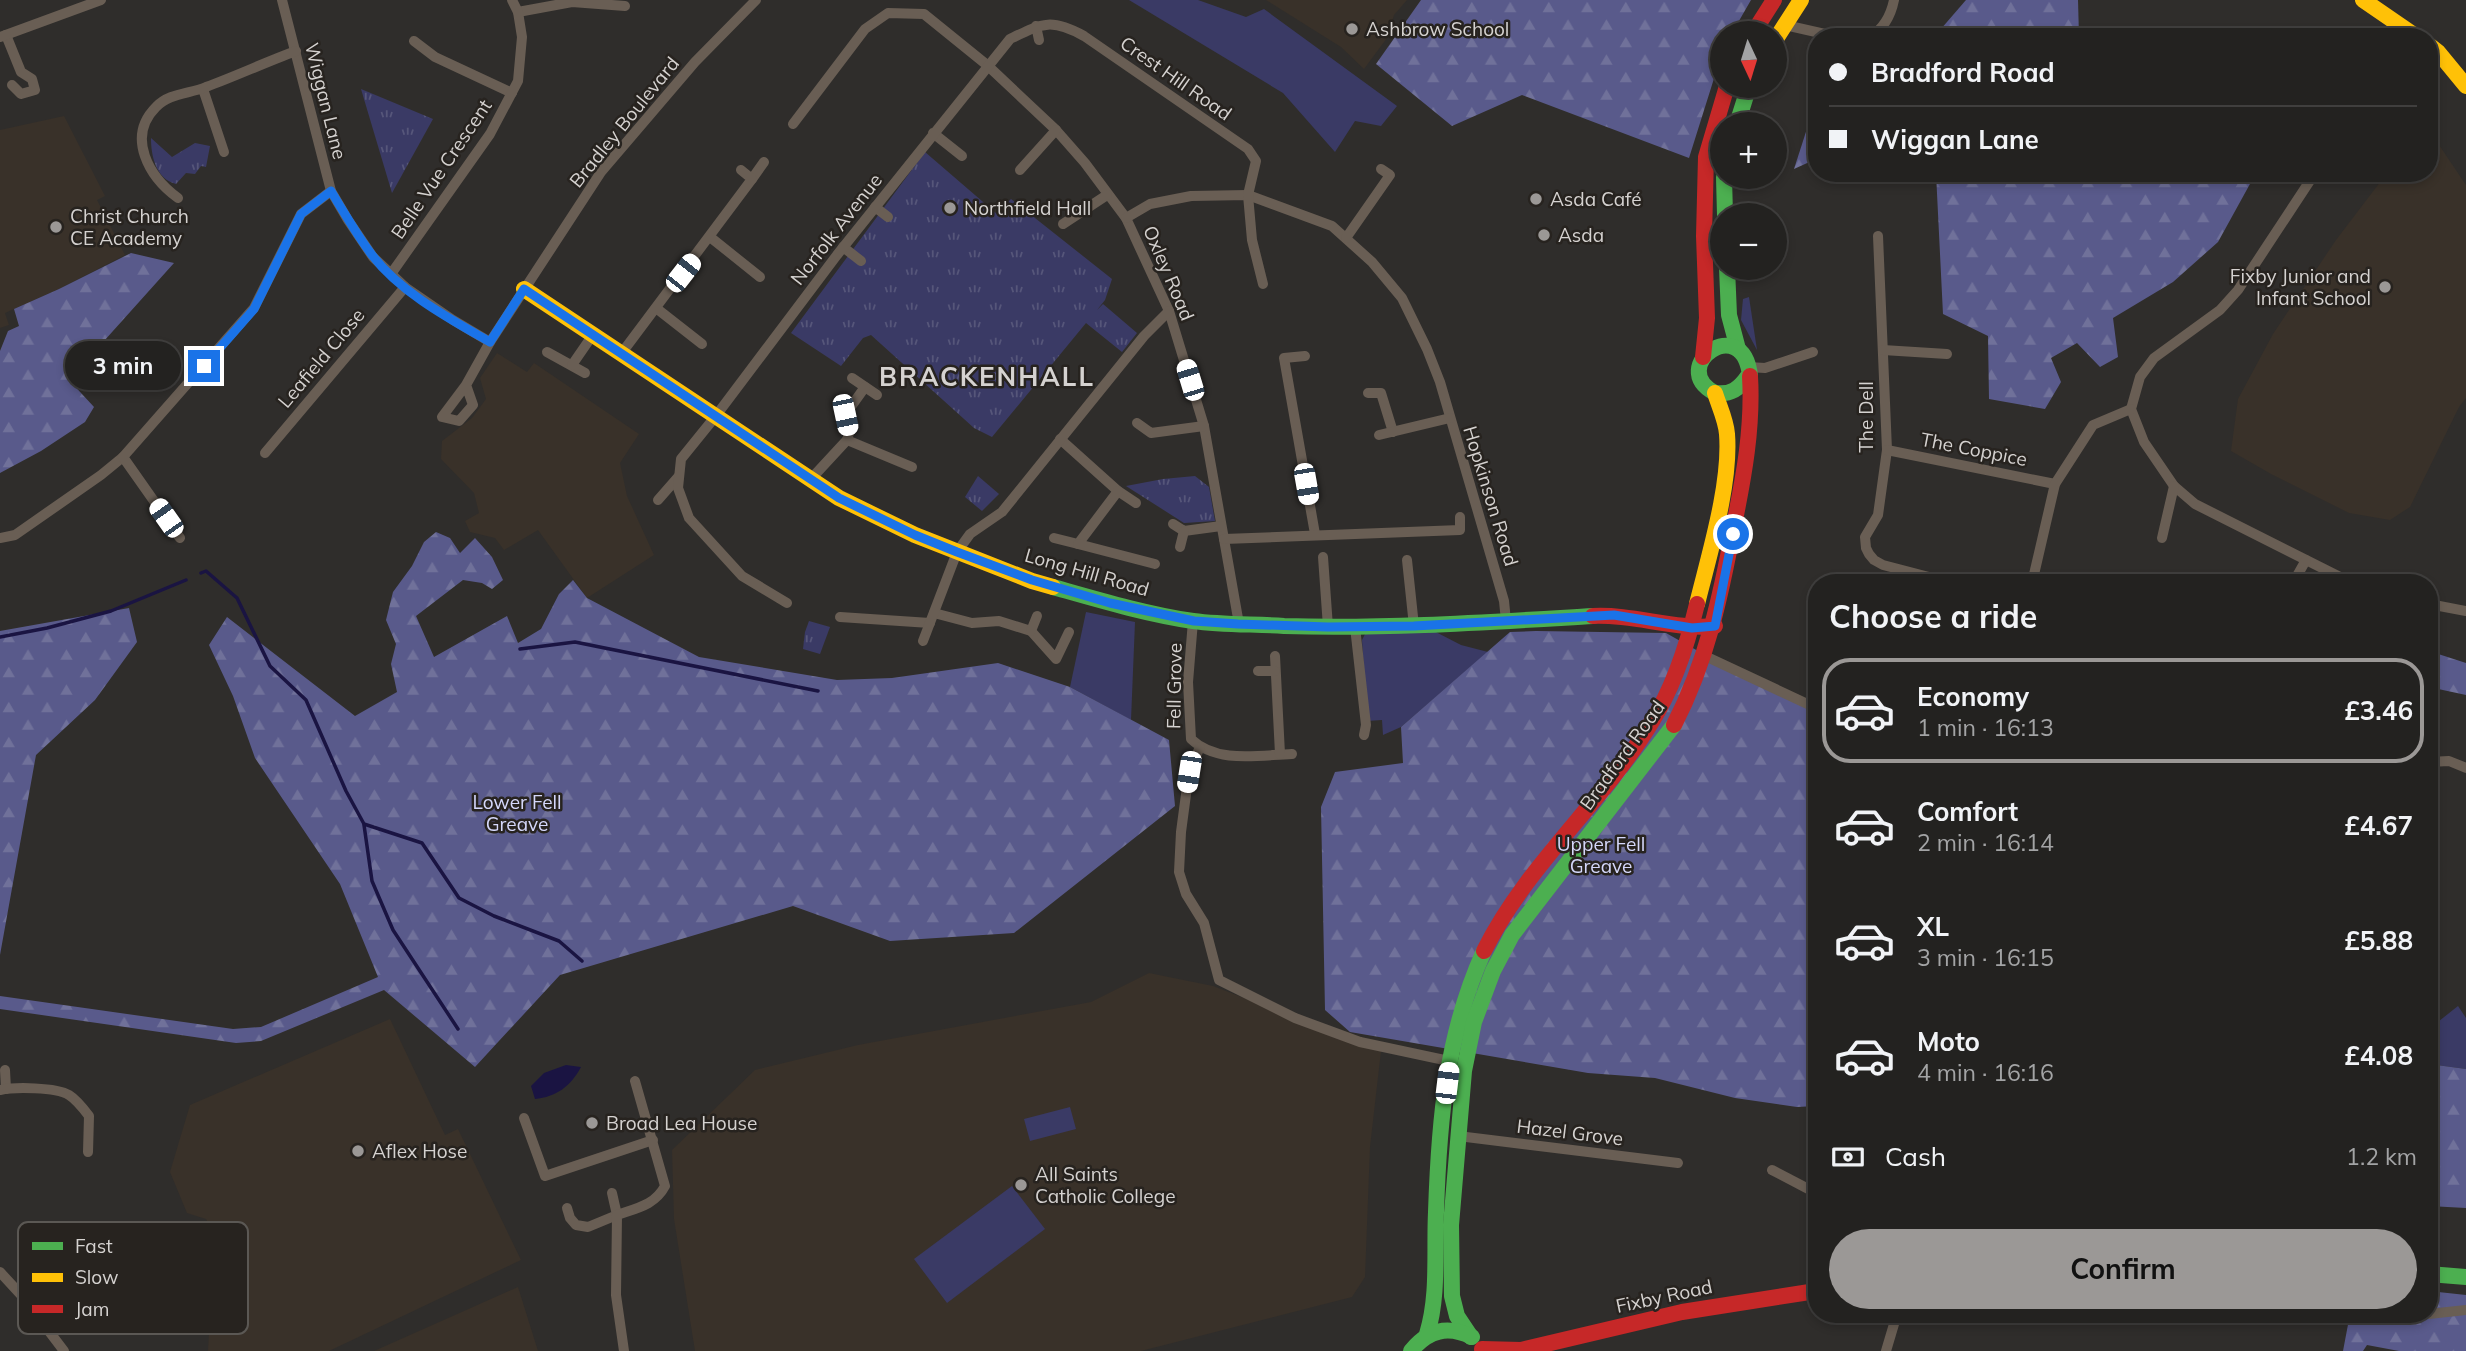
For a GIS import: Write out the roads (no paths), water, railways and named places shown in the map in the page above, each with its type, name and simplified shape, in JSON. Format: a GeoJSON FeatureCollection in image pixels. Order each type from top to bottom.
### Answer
{"type":"FeatureCollection","features":[{"type":"Feature","properties":{"kind":"main road"},"geometry":{"type":"LineString","coordinates":[[1761,21],[1774,0]]}},
{"type":"Feature","properties":{"kind":"main road"},"geometry":{"type":"LineString","coordinates":[[1787,23],[1801,0]]}},
{"type":"Feature","properties":{"kind":"main road"},"geometry":{"type":"LineString","coordinates":[[2363,0],[2404,28]]}},
{"type":"Feature","properties":{"kind":"main road"},"geometry":{"type":"LineString","coordinates":[[2438,52],[2466,86]]}},
{"type":"Feature","properties":{"kind":"main road","name":"Bradford Road"},"geometry":{"type":"LineString","coordinates":[[1427,1334],[1433,1318],[1437,1180],[1449,1061],[1461,1011],[1501,920],[1652,722],[1675,677],[1692,628],[1713,538],[1727,449],[1724,419],[1715,393],[1707,388],[1699,369],[1703,357],[1707,307],[1704,236],[1706,157],[1723,98]]}},
{"type":"Feature","properties":{"kind":"main road","name":"Bradford Road"},"geometry":{"type":"LineString","coordinates":[[1479,1346],[1457,1316],[1452,1296],[1451,1225],[1458,1136],[1464,1071],[1474,1022],[1493,971],[1512,936],[1673,728],[1706,656],[1715,626],[1747,459],[1750,403],[1748,371],[1743,354],[1738,349],[1729,315],[1728,280]]}},
{"type":"Feature","properties":{"kind":"main road","name":"Long Hill Road"},"geometry":{"type":"LineString","coordinates":[[524,289],[810,480],[850,503],[957,552],[1049,585],[1110,603],[1194,621],[1238,624],[1414,626],[1614,615],[1692,628],[1715,626]]}},
{"type":"Feature","properties":{"kind":"main road"},"geometry":{"type":"LineString","coordinates":[[1703,357],[1715,347],[1731,346],[1738,349]]}},
{"type":"Feature","properties":{"kind":"main road"},"geometry":{"type":"LineString","coordinates":[[1715,393],[1739,390],[1748,371]]}},
{"type":"Feature","properties":{"kind":"main road"},"geometry":{"type":"LineString","coordinates":[[2438,1275],[2466,1277]]}},
{"type":"Feature","properties":{"kind":"main road","name":"Fixby Road"},"geometry":{"type":"LineString","coordinates":[[1427,1334],[1450,1329],[1479,1346],[1520,1350],[1682,1312],[1808,1292]]}},
{"type":"Feature","properties":{"kind":"main road"},"geometry":{"type":"LineString","coordinates":[[1411,1351],[1427,1334]]}},
{"type":"Feature","properties":{"kind":"street"},"geometry":{"type":"LineString","coordinates":[[12,85],[21,94],[35,90],[32,79],[21,72],[3,36],[101,0]]}},
{"type":"Feature","properties":{"kind":"street","name":"Wiggan Lane"},"geometry":{"type":"LineString","coordinates":[[282,0],[331,191],[373,257],[405,287],[490,342]]}},
{"type":"Feature","properties":{"kind":"street","name":"Belle Vue Crescent"},"geometry":{"type":"LineString","coordinates":[[391,274],[490,134],[518,81],[522,37],[518,12],[512,0]]}},
{"type":"Feature","properties":{"kind":"street","name":"Bradley Boulevard"},"geometry":{"type":"LineString","coordinates":[[466,385],[490,342],[601,172],[695,62],[756,0]]}},
{"type":"Feature","properties":{"kind":"street"},"geometry":{"type":"LineString","coordinates":[[1881,28],[1894,0]]}},
{"type":"Feature","properties":{"kind":"street"},"geometry":{"type":"LineString","coordinates":[[518,12],[572,2],[625,6]]}},
{"type":"Feature","properties":{"kind":"street","name":"Oxley Road"},"geometry":{"type":"LineString","coordinates":[[793,124],[865,29],[888,13],[925,14],[987,65],[1056,130],[1085,163],[1126,218],[1169,311],[1204,426],[1238,624]]}},
{"type":"Feature","properties":{"kind":"street","name":"Crest Hill Road"},"geometry":{"type":"LineString","coordinates":[[1036,26],[1061,24],[1084,36],[1248,149],[1256,161],[1248,195],[1254,273],[1263,284]]}},
{"type":"Feature","properties":{"kind":"street"},"geometry":{"type":"LineString","coordinates":[[987,65],[1010,39],[1036,26],[1039,40]]}},
{"type":"Feature","properties":{"kind":"street"},"geometry":{"type":"LineString","coordinates":[[1787,26],[1808,31]]}},
{"type":"Feature","properties":{"kind":"street"},"geometry":{"type":"LineString","coordinates":[[414,41],[435,57],[512,93]]}},
{"type":"Feature","properties":{"kind":"street"},"geometry":{"type":"LineString","coordinates":[[178,198],[163,187],[149,167],[142,145],[143,124],[157,106],[172,96],[203,89],[296,51]]}},
{"type":"Feature","properties":{"kind":"street","name":"Norfolk Avenue"},"geometry":{"type":"LineString","coordinates":[[658,500],[679,476],[681,459],[987,65]]}},
{"type":"Feature","properties":{"kind":"street"},"geometry":{"type":"LineString","coordinates":[[203,89],[224,152]]}},
{"type":"Feature","properties":{"kind":"street"},"geometry":{"type":"LineString","coordinates":[[1020,170],[1056,130]]}},
{"type":"Feature","properties":{"kind":"street"},"geometry":{"type":"LineString","coordinates":[[933,133],[949,152],[962,156]]}},
{"type":"Feature","properties":{"kind":"street"},"geometry":{"type":"LineString","coordinates":[[621,354],[764,162]]}},
{"type":"Feature","properties":{"kind":"street"},"geometry":{"type":"LineString","coordinates":[[741,170],[752,179]]}},
{"type":"Feature","properties":{"kind":"street"},"geometry":{"type":"LineString","coordinates":[[1346,238],[1390,175]]}},
{"type":"Feature","properties":{"kind":"street"},"geometry":{"type":"LineString","coordinates":[[2309,182],[2238,290],[2220,310],[2154,358],[2140,377],[2131,409],[2144,442],[2174,486],[2195,504],[2335,574]]}},
{"type":"Feature","properties":{"kind":"street"},"geometry":{"type":"LineString","coordinates":[[0,538],[15,535],[123,457],[254,309],[301,214],[331,191]]}},
{"type":"Feature","properties":{"kind":"street"},"geometry":{"type":"LineString","coordinates":[[1063,224],[1107,195]]}},
{"type":"Feature","properties":{"kind":"street","name":"Hopkinson Road"},"geometry":{"type":"LineString","coordinates":[[1126,218],[1150,204],[1191,196],[1248,195],[1332,226],[1372,262],[1402,298],[1427,349],[1434,384],[1447,406],[1504,601],[1506,621]]}},
{"type":"Feature","properties":{"kind":"street"},"geometry":{"type":"LineString","coordinates":[[875,207],[888,217]]}},
{"type":"Feature","properties":{"kind":"street","name":"The Dell"},"geometry":{"type":"LineString","coordinates":[[1878,236],[1887,450],[1878,515],[1865,537],[1866,548],[1874,561],[1918,574]]}},
{"type":"Feature","properties":{"kind":"street"},"geometry":{"type":"LineString","coordinates":[[710,237],[760,277]]}},
{"type":"Feature","properties":{"kind":"street"},"geometry":{"type":"LineString","coordinates":[[843,247],[861,261]]}},
{"type":"Feature","properties":{"kind":"street","name":"Leafield Close"},"geometry":{"type":"LineString","coordinates":[[265,453],[405,287]]}},
{"type":"Feature","properties":{"kind":"street"},"geometry":{"type":"LineString","coordinates":[[656,308],[702,344]]}},
{"type":"Feature","properties":{"kind":"street"},"geometry":{"type":"LineString","coordinates":[[923,641],[957,552],[970,534],[1002,512],[1144,336],[1169,311]]}},
{"type":"Feature","properties":{"kind":"street"},"geometry":{"type":"LineString","coordinates":[[572,365],[592,336]]}},
{"type":"Feature","properties":{"kind":"street"},"geometry":{"type":"LineString","coordinates":[[1883,350],[1947,354]]}},
{"type":"Feature","properties":{"kind":"street"},"geometry":{"type":"LineString","coordinates":[[547,352],[585,373]]}},
{"type":"Feature","properties":{"kind":"street"},"geometry":{"type":"LineString","coordinates":[[1748,371],[1813,352]]}},
{"type":"Feature","properties":{"kind":"street"},"geometry":{"type":"LineString","coordinates":[[1305,356],[1284,358],[1315,534]]}},
{"type":"Feature","properties":{"kind":"street"},"geometry":{"type":"LineString","coordinates":[[852,378],[877,396]]}},
{"type":"Feature","properties":{"kind":"street"},"geometry":{"type":"LineString","coordinates":[[810,480],[847,440],[849,433],[845,415],[865,387]]}},
{"type":"Feature","properties":{"kind":"street"},"geometry":{"type":"LineString","coordinates":[[1368,393],[1381,393],[1393,432]]}},
{"type":"Feature","properties":{"kind":"street"},"geometry":{"type":"LineString","coordinates":[[2034,574],[2055,484],[2093,425],[2131,409]]}},
{"type":"Feature","properties":{"kind":"street"},"geometry":{"type":"LineString","coordinates":[[1379,435],[1450,418]]}},
{"type":"Feature","properties":{"kind":"street"},"geometry":{"type":"LineString","coordinates":[[1137,423],[1151,433],[1204,426]]}},
{"type":"Feature","properties":{"kind":"street"},"geometry":{"type":"LineString","coordinates":[[1060,439],[1118,491],[1136,503]]}},
{"type":"Feature","properties":{"kind":"street"},"geometry":{"type":"LineString","coordinates":[[847,440],[912,467]]}},
{"type":"Feature","properties":{"kind":"street","name":"The Coppice"},"geometry":{"type":"LineString","coordinates":[[1887,450],[2055,484]]}},
{"type":"Feature","properties":{"kind":"street"},"geometry":{"type":"LineString","coordinates":[[123,457],[180,538]]}},
{"type":"Feature","properties":{"kind":"street"},"geometry":{"type":"LineString","coordinates":[[679,476],[678,488],[689,518],[742,576],[788,603]]}},
{"type":"Feature","properties":{"kind":"street"},"geometry":{"type":"LineString","coordinates":[[2162,538],[2174,486]]}},
{"type":"Feature","properties":{"kind":"street"},"geometry":{"type":"LineString","coordinates":[[1078,544],[1118,491]]}},
{"type":"Feature","properties":{"kind":"street"},"geometry":{"type":"LineString","coordinates":[[1460,517],[1461,530]]}},
{"type":"Feature","properties":{"kind":"street"},"geometry":{"type":"LineString","coordinates":[[1173,524],[1184,531],[1222,526]]}},
{"type":"Feature","properties":{"kind":"street"},"geometry":{"type":"LineString","coordinates":[[1224,539],[1482,529]]}},
{"type":"Feature","properties":{"kind":"street"},"geometry":{"type":"LineString","coordinates":[[1180,547],[1184,531]]}},
{"type":"Feature","properties":{"kind":"street"},"geometry":{"type":"LineString","coordinates":[[1054,538],[1155,564]]}},
{"type":"Feature","properties":{"kind":"street"},"geometry":{"type":"LineString","coordinates":[[1323,557],[1328,627]]}},
{"type":"Feature","properties":{"kind":"street"},"geometry":{"type":"LineString","coordinates":[[2298,574],[2306,559]]}},
{"type":"Feature","properties":{"kind":"street"},"geometry":{"type":"LineString","coordinates":[[1407,560],[1414,626]]}},
{"type":"Feature","properties":{"kind":"street"},"geometry":{"type":"LineString","coordinates":[[1408,573],[1420,572]]}},
{"type":"Feature","properties":{"kind":"street"},"geometry":{"type":"LineString","coordinates":[[2438,606],[2466,611]]}},
{"type":"Feature","properties":{"kind":"street"},"geometry":{"type":"LineString","coordinates":[[1031,631],[1037,616]]}},
{"type":"Feature","properties":{"kind":"street"},"geometry":{"type":"LineString","coordinates":[[840,617],[932,618],[972,623],[999,621],[1031,631],[1056,659],[1069,632]]}},
{"type":"Feature","properties":{"kind":"street","name":"Fell Grove"},"geometry":{"type":"LineString","coordinates":[[1194,621],[1188,682],[1191,739],[1199,747],[1239,756],[1292,754]]}},
{"type":"Feature","properties":{"kind":"street"},"geometry":{"type":"LineString","coordinates":[[1355,627],[1365,730],[1380,723]]}},
{"type":"Feature","properties":{"kind":"street"},"geometry":{"type":"LineString","coordinates":[[1275,656],[1280,754]]}},
{"type":"Feature","properties":{"kind":"street"},"geometry":{"type":"LineString","coordinates":[[1706,656],[1808,704]]}},
{"type":"Feature","properties":{"kind":"street"},"geometry":{"type":"LineString","coordinates":[[1258,671],[1275,671]]}},
{"type":"Feature","properties":{"kind":"street","name":"Fell Grove"},"geometry":{"type":"LineString","coordinates":[[1199,747],[1189,772],[1179,872],[1186,894],[1204,923],[1219,980],[1295,1018],[1360,1042],[1449,1061]]}},
{"type":"Feature","properties":{"kind":"street"},"geometry":{"type":"LineString","coordinates":[[2438,762],[2449,761],[2466,768]]}},
{"type":"Feature","properties":{"kind":"street"},"geometry":{"type":"LineString","coordinates":[[5,1070],[3,1090],[56,1091],[70,1096],[89,1116],[88,1152]]}},
{"type":"Feature","properties":{"kind":"street"},"geometry":{"type":"LineString","coordinates":[[567,1208],[576,1225],[588,1227],[658,1199],[665,1186],[635,1081]]}},
{"type":"Feature","properties":{"kind":"street"},"geometry":{"type":"LineString","coordinates":[[524,1118],[545,1176],[653,1140]]}},
{"type":"Feature","properties":{"kind":"street","name":"Hazel Grove"},"geometry":{"type":"LineString","coordinates":[[1458,1136],[1678,1163]]}},
{"type":"Feature","properties":{"kind":"street"},"geometry":{"type":"LineString","coordinates":[[1772,1170],[1808,1189]]}},
{"type":"Feature","properties":{"kind":"street"},"geometry":{"type":"LineString","coordinates":[[612,1193],[617,1214],[616,1295],[624,1351]]}},
{"type":"Feature","properties":{"kind":"street"},"geometry":{"type":"LineString","coordinates":[[0,1272],[18,1292]]}},
{"type":"Feature","properties":{"kind":"street"},"geometry":{"type":"LineString","coordinates":[[2438,1313],[2466,1310]]}},
{"type":"Feature","properties":{"kind":"street"},"geometry":{"type":"LineString","coordinates":[[1886,1351],[1894,1323]]}},
{"type":"Feature","properties":{"kind":"street"},"geometry":{"type":"LineString","coordinates":[[48,1334],[58,1349]]}},
{"type":"Feature","properties":{"kind":"waterway"},"geometry":{"type":"LineString","coordinates":[[201,573],[206,571],[237,598],[270,666],[306,700],[346,791],[364,824],[422,843],[459,898],[494,916],[559,941],[582,961]]}},
{"type":"Feature","properties":{"kind":"waterway"},"geometry":{"type":"LineString","coordinates":[[0,637],[111,611],[186,580]]}},
{"type":"Feature","properties":{"kind":"waterway"},"geometry":{"type":"LineString","coordinates":[[520,649],[575,642],[818,691]]}},
{"type":"Feature","properties":{"kind":"waterway"},"geometry":{"type":"LineString","coordinates":[[364,825],[372,881],[393,930],[458,1029]]}},
{"type":"Feature","properties":{"kind":"place","name":"Ashbrow School"},"geometry":{"type":"Point","coordinates":[1352,29]}},
{"type":"Feature","properties":{"kind":"place","name":"Asda Café"},"geometry":{"type":"Point","coordinates":[1536,199]}},
{"type":"Feature","properties":{"kind":"place","name":"Northfield Hall"},"geometry":{"type":"Point","coordinates":[950,208]}},
{"type":"Feature","properties":{"kind":"place","name":"Christ Church CE Academy"},"geometry":{"type":"Point","coordinates":[56,227]}},
{"type":"Feature","properties":{"kind":"place","name":"Asda"},"geometry":{"type":"Point","coordinates":[1544,235]}},
{"type":"Feature","properties":{"kind":"place","name":"Fixby Junior and Infant School"},"geometry":{"type":"Point","coordinates":[2385,287]}},
{"type":"Feature","properties":{"kind":"place","name":"Broad Lea House"},"geometry":{"type":"Point","coordinates":[592,1123]}},
{"type":"Feature","properties":{"kind":"place","name":"Aflex Hose"},"geometry":{"type":"Point","coordinates":[358,1151]}},
{"type":"Feature","properties":{"kind":"place","name":"All Saints Catholic College"},"geometry":{"type":"Point","coordinates":[1021,1185]}},
{"type":"Feature","properties":{"kind":"district","name":"BRACKENHALL"},"geometry":{"type":"Point","coordinates":[987,376]}},
{"type":"Feature","properties":{"kind":"park label","name":"Lower Fell Greave"},"geometry":{"type":"Point","coordinates":[517,813]}},
{"type":"Feature","properties":{"kind":"park label","name":"Upper Fell Greave"},"geometry":{"type":"Point","coordinates":[1601,855]}}]}
